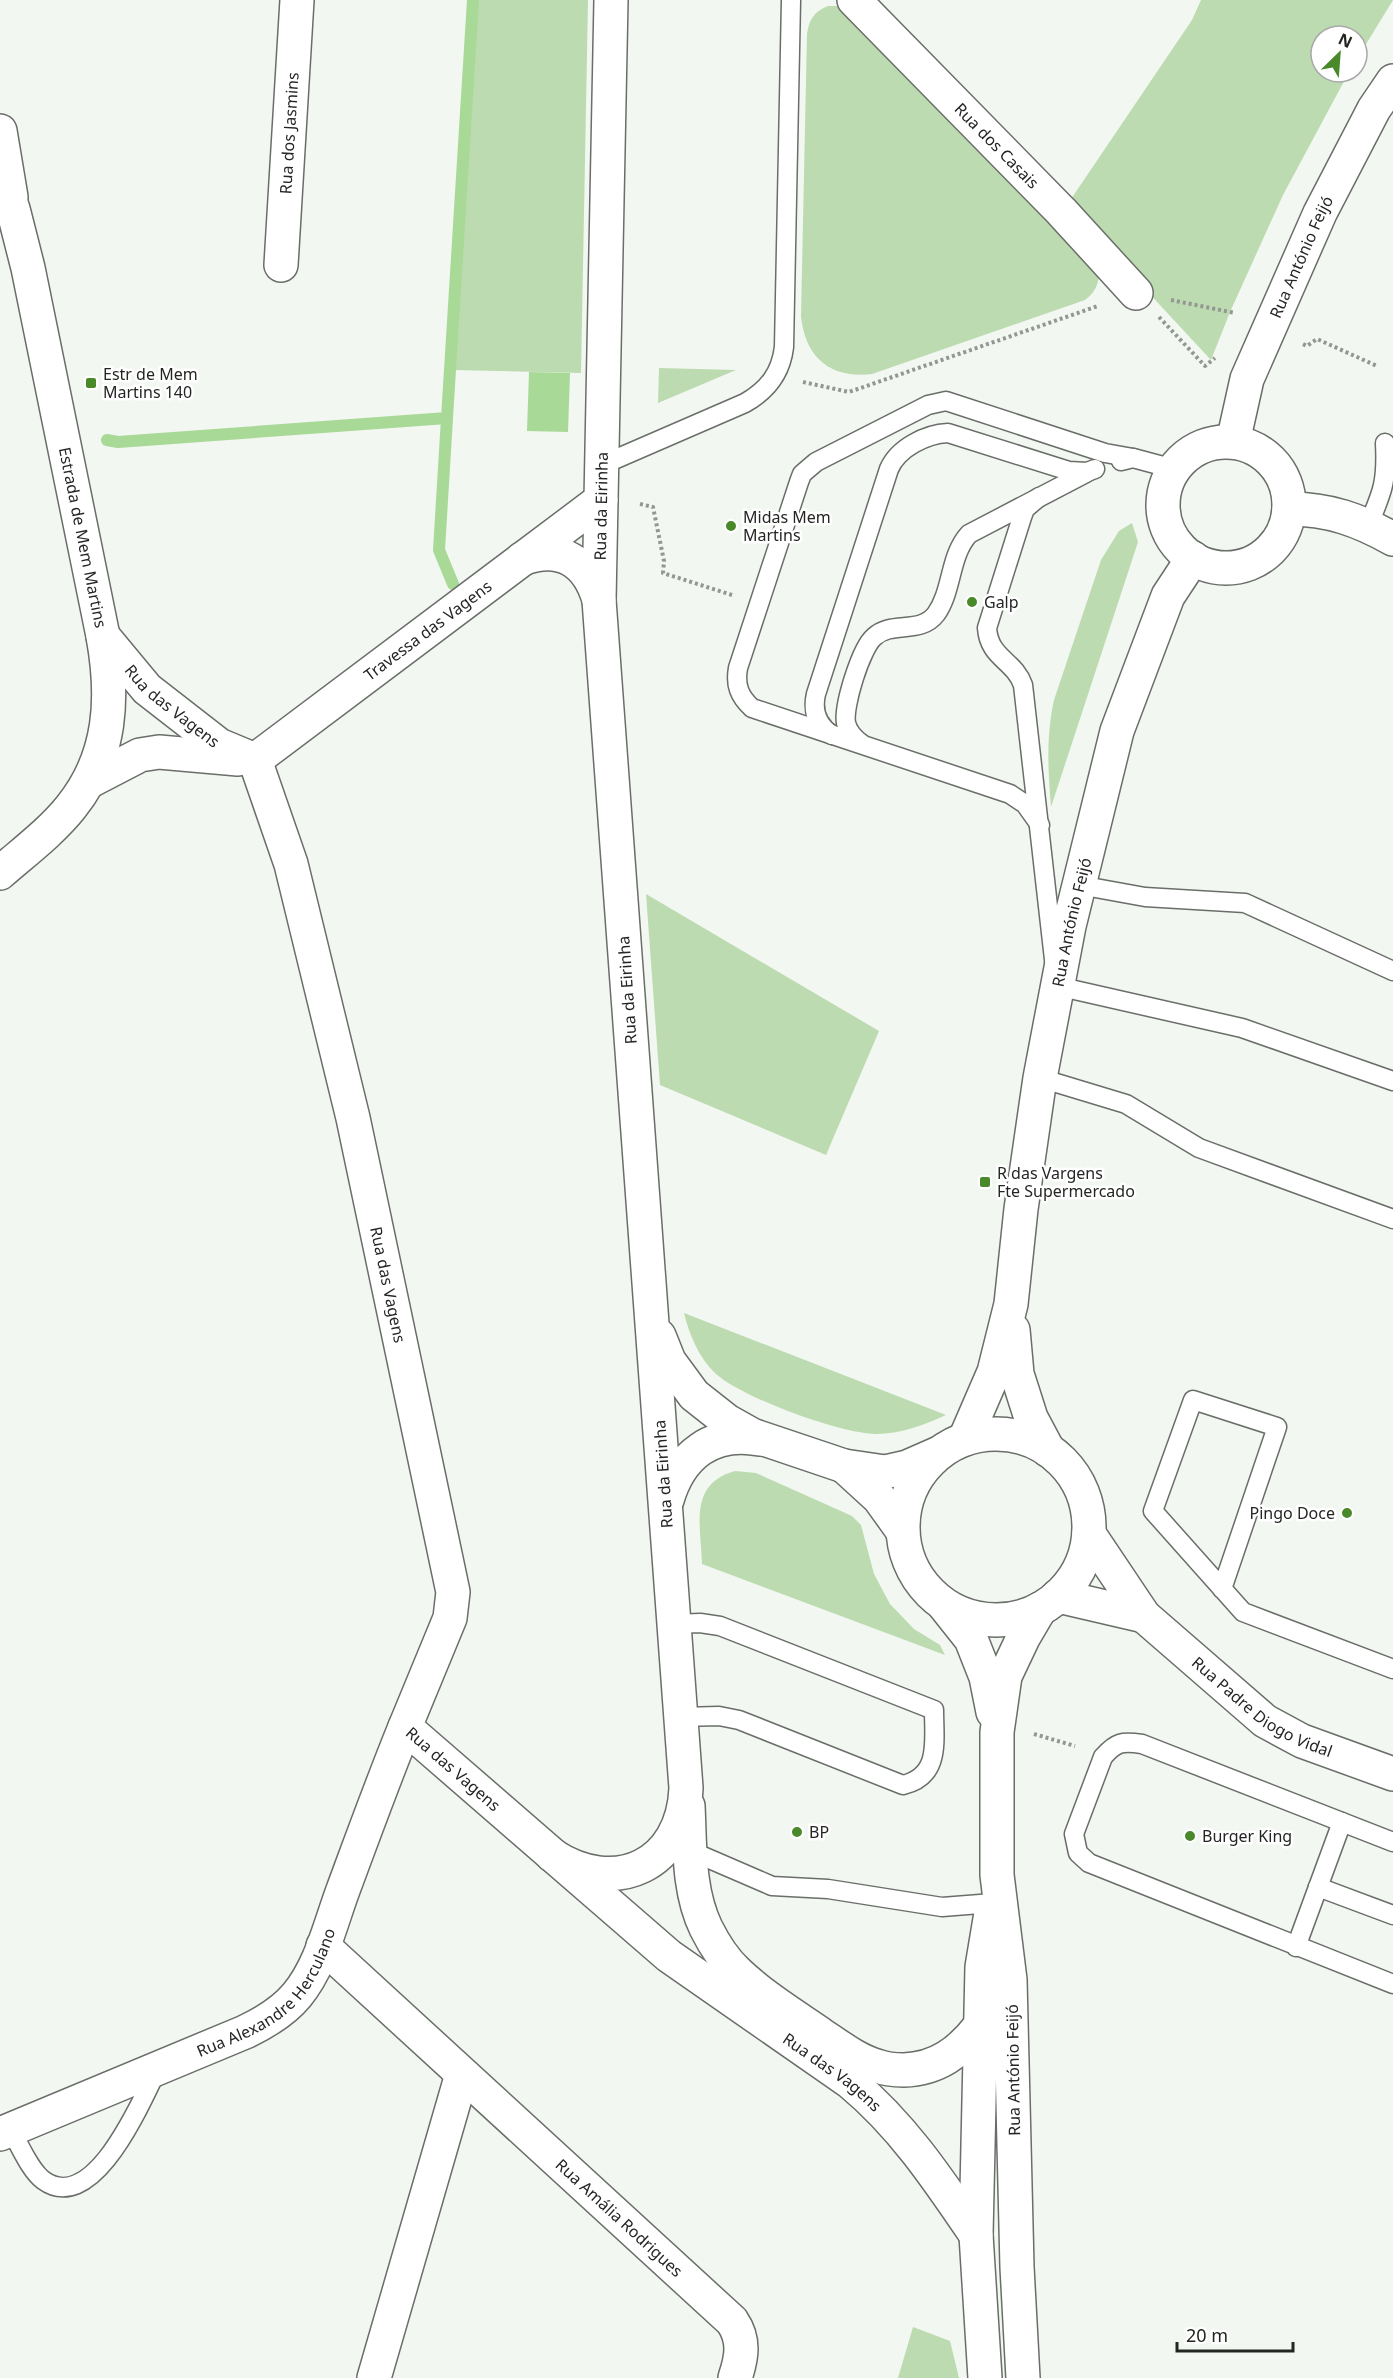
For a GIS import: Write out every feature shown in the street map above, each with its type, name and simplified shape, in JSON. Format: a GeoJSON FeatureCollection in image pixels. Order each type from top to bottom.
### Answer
{"type":"FeatureCollection","features":[{"type":"Feature","properties":{"kind":"street","name":"Rua dos Jasmins"},"geometry":{"type":"LineString","coordinates":[[281,266],[297,0]]}},
{"type":"Feature","properties":{"kind":"street","name":"Rua da Eirinha"},"geometry":{"type":"LineString","coordinates":[[552,1855],[570,1867],[590,1873],[612,1875],[642,1865],[667,1846],[678,1829],[685,1809],[686,1788],[599,600],[611,0]]}},
{"type":"Feature","properties":{"kind":"street","name":"Rua dos Casais"},"geometry":{"type":"LineString","coordinates":[[854,0],[1061,211],[1136,292]]}},
{"type":"Feature","properties":{"kind":"street","name":"Rua António Feijó"},"geometry":{"type":"LineString","coordinates":[[1233,442],[1247,379],[1320,213],[1374,109],[1393,81]]}},
{"type":"Feature","properties":{"kind":"street"},"geometry":{"type":"LineString","coordinates":[[0,131],[7,211]]}},
{"type":"Feature","properties":{"kind":"street","name":"Estrada de Mem Martins"},"geometry":{"type":"LineString","coordinates":[[0,171],[7,211],[28,268],[108,664],[108,724],[101,754],[88,782],[71,807],[0,873]]}},
{"type":"Feature","properties":{"kind":"street"},"geometry":{"type":"LineString","coordinates":[[1233,442],[1252,447],[1267,457],[1280,472],[1287,489],[1290,509],[1286,527],[1277,543],[1263,556],[1247,565],[1228,568],[1210,566],[1193,558],[1177,544],[1172,536],[1167,527],[1163,507],[1166,487],[1174,469],[1190,453],[1210,444],[1233,442]]}},
{"type":"Feature","properties":{"kind":"street","name":"Travessa das Vagens"},"geometry":{"type":"LineString","coordinates":[[255,760],[601,500]]}},
{"type":"Feature","properties":{"kind":"street"},"geometry":{"type":"LineString","coordinates":[[1290,509],[1315,509],[1385,529]]}},
{"type":"Feature","properties":{"kind":"street"},"geometry":{"type":"LineString","coordinates":[[522,559],[543,553],[569,558],[589,575],[599,600]]}},
{"type":"Feature","properties":{"kind":"street","name":"Rua António Feijó"},"geometry":{"type":"LineString","coordinates":[[952,1446],[994,1372],[1011,1304],[1021,1209],[1040,1078],[1079,885],[1117,731],[1168,596],[1193,558]]}},
{"type":"Feature","properties":{"kind":"street","name":"Rua das Vagens"},"geometry":{"type":"LineString","coordinates":[[103,636],[147,689],[219,745],[255,760],[291,864],[350,1107],[451,1582],[453,1605],[450,1618],[405,1727],[669,1956],[850,2082],[872,2100],[910,2142],[976,2235]]}},
{"type":"Feature","properties":{"kind":"street","name":"Rua das Vagens"},"geometry":{"type":"LineString","coordinates":[[88,782],[140,755],[159,752],[255,760]]}},
{"type":"Feature","properties":{"kind":"street"},"geometry":{"type":"LineString","coordinates":[[650,1294],[658,1335],[669,1361],[685,1384],[704,1405],[727,1422],[752,1435],[844,1466],[885,1472],[907,1467],[952,1446],[993,1434],[1022,1438],[1048,1450],[1067,1467],[1080,1487],[1088,1510],[1089,1534],[1084,1557],[1074,1578],[1049,1603],[1016,1618],[991,1620],[966,1616],[943,1604],[922,1584],[908,1558],[902,1530],[892,1513],[844,1466]]}},
{"type":"Feature","properties":{"kind":"street","name":"Rua António Feijó"},"geometry":{"type":"LineString","coordinates":[[1011,1304],[1017,1374],[1031,1418],[1048,1450]]}},
{"type":"Feature","properties":{"kind":"street"},"geometry":{"type":"LineString","coordinates":[[665,1506],[672,1483],[682,1466],[695,1452],[712,1442],[731,1437],[771,1441]]}},
{"type":"Feature","properties":{"kind":"street"},"geometry":{"type":"LineString","coordinates":[[902,1530],[906,1501],[918,1474],[952,1446]]}},
{"type":"Feature","properties":{"kind":"street","name":"Rua Padre Diogo Vidal"},"geometry":{"type":"LineString","coordinates":[[1089,1534],[1144,1616],[1264,1721],[1302,1741],[1393,1774]]}},
{"type":"Feature","properties":{"kind":"street","name":"Rua António Feijó"},"geometry":{"type":"LineString","coordinates":[[976,2235],[982,1967],[995,1889],[997,1732],[1005,1676],[1023,1638],[1049,1603]]}},
{"type":"Feature","properties":{"kind":"street","name":"Rua Padre Diogo Vidal"},"geometry":{"type":"LineString","coordinates":[[1049,1603],[1144,1616]]}},
{"type":"Feature","properties":{"kind":"street","name":"Rua António Feijó"},"geometry":{"type":"LineString","coordinates":[[943,1604],[972,1639],[986,1677],[997,1732]]}},
{"type":"Feature","properties":{"kind":"street","name":"Rua Alexandre Herculano"},"geometry":{"type":"LineString","coordinates":[[5,2132],[245,2032],[282,2010],[297,1995],[310,1976],[323,1946],[380,1787],[405,1727]]}},
{"type":"Feature","properties":{"kind":"street","name":"Rua das Vagens"},"geometry":{"type":"LineString","coordinates":[[686,1788],[694,1890],[704,1924],[722,1954],[737,1972],[767,1997],[856,2057],[878,2067],[902,2070],[925,2068],[956,2052],[980,2026]]}},
{"type":"Feature","properties":{"kind":"street","name":"Rua António Feijó"},"geometry":{"type":"LineString","coordinates":[[995,1889],[1010,1980],[1017,2267],[1023,2378]]}},
{"type":"Feature","properties":{"kind":"street","name":"Rua Amália Rodrigues"},"geometry":{"type":"LineString","coordinates":[[323,1946],[732,2321],[741,2341],[741,2356],[735,2378]]}},
{"type":"Feature","properties":{"kind":"street"},"geometry":{"type":"LineString","coordinates":[[375,2378],[462,2074]]}},
{"type":"Feature","properties":{"kind":"street"},"geometry":{"type":"LineString","coordinates":[[976,2235],[985,2378]]}},
{"type":"Feature","properties":{"kind":"lane"},"geometry":{"type":"LineString","coordinates":[[602,465],[745,403],[763,392],[776,376],[783,357],[790,0]]}},
{"type":"Feature","properties":{"kind":"lane"},"geometry":{"type":"LineString","coordinates":[[1040,825],[1025,804],[1010,794],[760,712],[752,708],[740,694],[736,677],[738,668],[799,482],[808,467],[937,402],[955,403],[1105,453],[1174,469]]}},
{"type":"Feature","properties":{"kind":"lane"},"geometry":{"type":"LineString","coordinates":[[837,737],[823,727],[814,712],[814,703],[889,469],[898,454],[931,436],[948,433],[1069,471],[1087,472],[1132,458]]}},
{"type":"Feature","properties":{"kind":"lane"},"geometry":{"type":"LineString","coordinates":[[1385,443],[1386,475],[1382,494],[1385,529]]}},
{"type":"Feature","properties":{"kind":"lane"},"geometry":{"type":"LineString","coordinates":[[869,748],[861,744],[849,730],[845,713],[868,644],[881,631],[890,628],[916,627],[932,619],[941,604],[963,540],[976,529],[1095,469]]}},
{"type":"Feature","properties":{"kind":"lane"},"geometry":{"type":"LineString","coordinates":[[1039,497],[1025,509],[987,628],[990,646],[1015,670],[1023,685],[1058,986],[1242,1028],[1393,1081]]}},
{"type":"Feature","properties":{"kind":"lane"},"geometry":{"type":"LineString","coordinates":[[1079,885],[1145,897],[1245,903],[1393,971]]}},
{"type":"Feature","properties":{"kind":"lane"},"geometry":{"type":"LineString","coordinates":[[1040,1078],[1126,1104],[1199,1148],[1393,1219]]}},
{"type":"Feature","properties":{"kind":"lane"},"geometry":{"type":"LineString","coordinates":[[1222,1589],[1277,1427],[1192,1400],[1153,1511],[1222,1589],[1243,1612],[1393,1670]]}},
{"type":"Feature","properties":{"kind":"lane"},"geometry":{"type":"LineString","coordinates":[[674,1624],[700,1623],[720,1626],[934,1710],[933,1756],[926,1772],[915,1782],[903,1785],[739,1720],[718,1716],[681,1717]]}},
{"type":"Feature","properties":{"kind":"lane"},"geometry":{"type":"LineString","coordinates":[[1393,1842],[1142,1744],[1127,1742],[1111,1747],[1105,1755],[1074,1834],[1078,1853],[1089,1863],[1393,1984]]}},
{"type":"Feature","properties":{"kind":"lane"},"geometry":{"type":"LineString","coordinates":[[1296,1947],[1342,1822]]}},
{"type":"Feature","properties":{"kind":"lane"},"geometry":{"type":"LineString","coordinates":[[691,1851],[772,1886],[828,1889],[942,1907],[995,1889]]}},
{"type":"Feature","properties":{"kind":"lane"},"geometry":{"type":"LineString","coordinates":[[1318,1887],[1393,1916]]}},
{"type":"Feature","properties":{"kind":"lane"},"geometry":{"type":"LineString","coordinates":[[5,2132],[38,2175],[46,2182],[67,2188],[79,2183],[95,2171],[120,2142],[159,2068]]}},
{"type":"Feature","properties":{"kind":"path"},"geometry":{"type":"LineString","coordinates":[[1136,292],[1205,366]]}},
{"type":"Feature","properties":{"kind":"path"},"geometry":{"type":"LineString","coordinates":[[776,376],[849,392],[1136,292],[1235,313]]}},
{"type":"Feature","properties":{"kind":"path"},"geometry":{"type":"LineString","coordinates":[[640,504],[653,507],[664,561],[663,573],[759,604]]}},
{"type":"Feature","properties":{"kind":"path"},"geometry":{"type":"LineString","coordinates":[[1030,1733],[1105,1755]]}},
{"type":"Feature","properties":{"kind":"shaded area"},"geometry":{"type":"Polygon","coordinates":[[[476,0],[588,0],[581,373],[453,370],[476,0]]]}},
{"type":"Feature","properties":{"kind":"shaded area"},"geometry":{"type":"Polygon","coordinates":[[[1201,0],[1393,0],[1369,39],[1369,24],[1309,24],[1309,84],[1343,84],[1283,195],[1211,360],[1067,205],[1192,20],[1201,0]]]}},
{"type":"Feature","properties":{"kind":"shaded area"},"geometry":{"type":"Polygon","coordinates":[[[828,6],[843,6],[1099,275],[1095,289],[1085,300],[872,374],[844,373],[823,363],[814,354],[808,343],[801,316],[807,34],[813,16],[828,6]]]}},
{"type":"Feature","properties":{"kind":"shaded area"},"geometry":{"type":"Polygon","coordinates":[[[659,368],[736,370],[658,403],[659,368]]]}},
{"type":"Feature","properties":{"kind":"shaded area"},"geometry":{"type":"Polygon","coordinates":[[[529,372],[570,373],[568,432],[527,431],[529,372]]]}},
{"type":"Feature","properties":{"kind":"shaded area"},"geometry":{"type":"Polygon","coordinates":[[[1132,523],[1138,542],[1051,807],[1049,740],[1054,700],[1101,560],[1119,531],[1132,523]]]}},
{"type":"Feature","properties":{"kind":"shaded area"},"geometry":{"type":"Polygon","coordinates":[[[646,894],[879,1031],[826,1155],[660,1085],[646,894]]]}},
{"type":"Feature","properties":{"kind":"shaded area"},"geometry":{"type":"Polygon","coordinates":[[[684,1313],[946,1415],[912,1428],[876,1434],[840,1428],[768,1403],[728,1383],[715,1373],[695,1345],[684,1313]]]}},
{"type":"Feature","properties":{"kind":"shaded area"},"geometry":{"type":"Polygon","coordinates":[[[735,1471],[756,1473],[852,1516],[861,1525],[874,1574],[890,1604],[914,1629],[940,1645],[945,1655],[702,1564],[700,1508],[704,1496],[710,1486],[720,1477],[735,1471]]]}},
{"type":"Feature","properties":{"kind":"shaded area"},"geometry":{"type":"Polygon","coordinates":[[[913,2327],[950,2341],[959,2378],[898,2378],[913,2327]]]}},
{"type":"Feature","properties":{"kind":"waterway"},"geometry":{"type":"LineString","coordinates":[[107,440],[118,442],[447,418],[473,0]]}},
{"type":"Feature","properties":{"kind":"waterway"},"geometry":{"type":"LineString","coordinates":[[447,418],[439,550],[453,584]]}},
{"type":"Feature","properties":{"kind":"place","name":"Estr de Mem Martins 140"},"geometry":{"type":"Point","coordinates":[91,383]}},
{"type":"Feature","properties":{"kind":"place","name":"Midas Mem Martins"},"geometry":{"type":"Point","coordinates":[731,526]}},
{"type":"Feature","properties":{"kind":"place","name":"Galp"},"geometry":{"type":"Point","coordinates":[972,602]}},
{"type":"Feature","properties":{"kind":"place","name":"R das Vargens Fte Supermercado"},"geometry":{"type":"Point","coordinates":[985,1182]}},
{"type":"Feature","properties":{"kind":"place","name":"Pingo Doce"},"geometry":{"type":"Point","coordinates":[1347,1513]}},
{"type":"Feature","properties":{"kind":"place","name":"BP"},"geometry":{"type":"Point","coordinates":[797,1832]}},
{"type":"Feature","properties":{"kind":"place","name":"Burger King"},"geometry":{"type":"Point","coordinates":[1190,1836]}}]}
